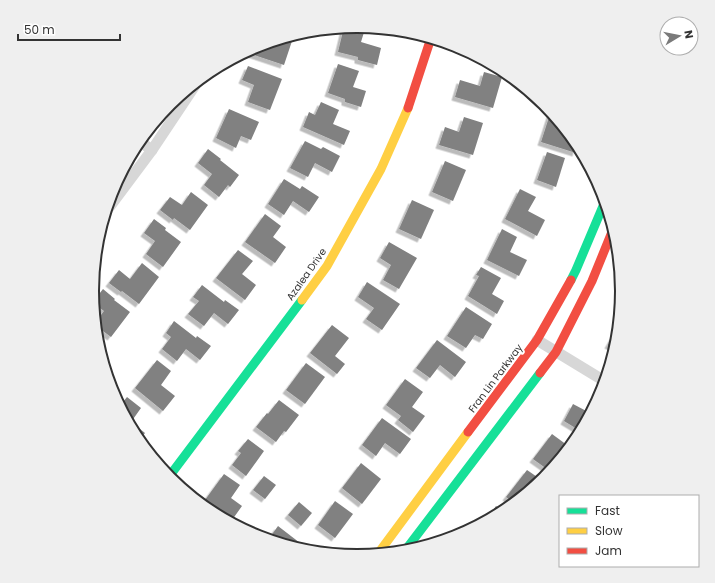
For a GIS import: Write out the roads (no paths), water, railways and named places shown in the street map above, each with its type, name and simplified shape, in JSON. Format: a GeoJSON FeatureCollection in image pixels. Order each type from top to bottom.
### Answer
{"type":"FeatureCollection","features":[{"type":"Feature","properties":{"kind":"street","name":"Azalea Drive"},"geometry":{"type":"LineString","coordinates":[[173,472],[327,266],[381,169],[409,104],[429,44]]}},
{"type":"Feature","properties":{"kind":"street"},"geometry":{"type":"LineString","coordinates":[[118,196],[152,150],[188,96]]}},
{"type":"Feature","properties":{"kind":"street"},"geometry":{"type":"LineString","coordinates":[[145,145],[152,150]]}},
{"type":"Feature","properties":{"kind":"street","name":"Fran Lin Parkway"},"geometry":{"type":"LineString","coordinates":[[382,549],[537,340],[576,270],[602,208]]}},
{"type":"Feature","properties":{"kind":"street"},"geometry":{"type":"LineString","coordinates":[[410,545],[556,352],[592,281],[610,237]]}},
{"type":"Feature","properties":{"kind":"street"},"geometry":{"type":"LineString","coordinates":[[537,340],[601,379]]}}]}
